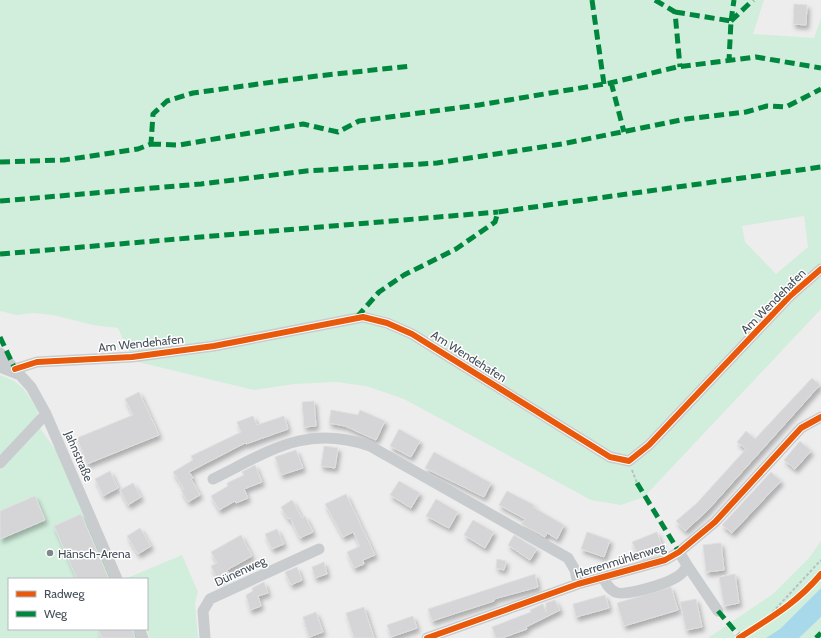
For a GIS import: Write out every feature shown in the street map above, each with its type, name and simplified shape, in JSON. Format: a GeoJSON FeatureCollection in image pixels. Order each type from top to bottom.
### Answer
{"type":"FeatureCollection","features":[{"type":"Feature","properties":{"kind":"street","name":"Am Wendehafen"},"geometry":{"type":"LineString","coordinates":[[18,372],[37,362],[132,357],[206,347],[363,317],[387,323],[412,334],[610,457],[629,461],[649,445],[790,296],[821,269]]}},
{"type":"Feature","properties":{"kind":"street","name":"Jahnstraße"},"geometry":{"type":"LineString","coordinates":[[0,353],[31,387],[46,414],[117,578]]}},
{"type":"Feature","properties":{"kind":"street"},"geometry":{"type":"LineString","coordinates":[[0,367],[18,372]]}},
{"type":"Feature","properties":{"kind":"street"},"geometry":{"type":"LineString","coordinates":[[0,463],[46,414]]}},
{"type":"Feature","properties":{"kind":"street","name":"Herrenmühlenweg"},"geometry":{"type":"LineString","coordinates":[[427,638],[578,584],[665,560],[679,552],[715,522],[801,428],[821,417]]}},
{"type":"Feature","properties":{"kind":"street"},"geometry":{"type":"LineString","coordinates":[[213,478],[280,446],[309,438],[349,438],[370,446],[568,558],[575,570],[578,584]]}},
{"type":"Feature","properties":{"kind":"street","name":"Dünenweg"},"geometry":{"type":"LineString","coordinates":[[205,638],[203,611],[210,599],[319,549]]}},
{"type":"Feature","properties":{"kind":"street","name":"Herrenmühlenweg"},"geometry":{"type":"LineString","coordinates":[[679,552],[718,611]]}},
{"type":"Feature","properties":{"kind":"street","name":"Herrenmühlenweg"},"geometry":{"type":"LineString","coordinates":[[603,577],[607,585],[615,592],[625,594],[675,578],[684,572],[687,565]]}},
{"type":"Feature","properties":{"kind":"path"},"geometry":{"type":"LineString","coordinates":[[629,461],[637,483]]}},
{"type":"Feature","properties":{"kind":"path"},"geometry":{"type":"LineString","coordinates":[[740,637],[771,614],[821,560]]}},
{"type":"Feature","properties":{"kind":"path"},"geometry":{"type":"LineString","coordinates":[[740,637],[779,614],[790,604]]}},
{"type":"Feature","properties":{"kind":"green space"},"geometry":{"type":"Polygon","coordinates":[[[0,0],[764,0],[753,34],[814,38],[821,18],[821,309],[644,497],[621,505],[591,500],[404,399],[366,386],[336,382],[294,384],[254,390],[138,362],[128,350],[118,328],[93,325],[53,315],[34,313],[17,315],[0,311],[0,0]],[[804,216],[742,226],[745,242],[776,274],[808,247],[804,216]]]}},
{"type":"Feature","properties":{"kind":"green space"},"geometry":{"type":"Polygon","coordinates":[[[0,375],[14,381],[23,388],[38,410],[37,424],[57,452],[114,578],[8,578],[8,630],[135,630],[139,638],[0,638],[0,375]]]}},
{"type":"Feature","properties":{"kind":"green space"},"geometry":{"type":"Polygon","coordinates":[[[821,541],[821,588],[780,629],[766,638],[744,638],[730,623],[773,594],[809,558],[821,541]]]}},
{"type":"Feature","properties":{"kind":"green space"},"geometry":{"type":"Polygon","coordinates":[[[182,555],[198,592],[195,603],[198,638],[150,638],[146,630],[148,630],[148,578],[127,578],[182,555]]]}},
{"type":"Feature","properties":{"kind":"green space"},"geometry":{"type":"Polygon","coordinates":[[[821,617],[821,638],[799,638],[821,617]]]}},
{"type":"Feature","properties":{"kind":"green space"},"geometry":{"type":"Polygon","coordinates":[[[726,626],[738,638],[708,638],[726,626]]]}},
{"type":"Feature","properties":{"kind":"water"},"geometry":{"type":"Polygon","coordinates":[[[821,588],[821,617],[799,638],[766,638],[780,629],[821,588]]]}},
{"type":"Feature","properties":{"kind":"building"},"geometry":{"type":"Polygon","coordinates":[[[794,4],[807,5],[806,25],[793,24],[794,4]]]}},
{"type":"Feature","properties":{"kind":"building"},"geometry":{"type":"Polygon","coordinates":[[[812,378],[820,385],[707,511],[685,531],[676,521],[697,503],[746,449],[737,442],[746,431],[755,439],[812,378]]]}},
{"type":"Feature","properties":{"kind":"building"},"geometry":{"type":"Polygon","coordinates":[[[139,392],[159,435],[87,464],[77,438],[133,415],[125,399],[139,392]]]}},
{"type":"Feature","properties":{"kind":"building"},"geometry":{"type":"Polygon","coordinates":[[[314,401],[316,426],[304,427],[302,402],[314,401]]]}},
{"type":"Feature","properties":{"kind":"building"},"geometry":{"type":"Polygon","coordinates":[[[331,410],[358,415],[360,410],[385,421],[376,440],[345,426],[329,423],[331,410]]]}},
{"type":"Feature","properties":{"kind":"building"},"geometry":{"type":"Polygon","coordinates":[[[253,416],[257,425],[284,416],[288,429],[246,444],[245,443],[189,472],[193,478],[191,479],[200,495],[188,502],[181,490],[184,489],[173,472],[193,460],[191,456],[241,432],[237,422],[253,416]]]}},
{"type":"Feature","properties":{"kind":"building"},"geometry":{"type":"Polygon","coordinates":[[[399,429],[420,441],[411,457],[390,446],[399,429]]]}},
{"type":"Feature","properties":{"kind":"building"},"geometry":{"type":"Polygon","coordinates":[[[800,441],[811,451],[795,469],[784,460],[800,441]]]}},
{"type":"Feature","properties":{"kind":"building"},"geometry":{"type":"Polygon","coordinates":[[[324,446],[338,448],[335,468],[321,466],[324,446]]]}},
{"type":"Feature","properties":{"kind":"building"},"geometry":{"type":"Polygon","coordinates":[[[296,450],[303,468],[281,475],[275,457],[296,450]]]}},
{"type":"Feature","properties":{"kind":"building"},"geometry":{"type":"Polygon","coordinates":[[[434,452],[491,483],[484,497],[425,468],[434,452]]]}},
{"type":"Feature","properties":{"kind":"building"},"geometry":{"type":"Polygon","coordinates":[[[255,465],[262,482],[244,489],[248,498],[236,503],[235,501],[219,510],[211,496],[228,486],[227,483],[244,475],[242,472],[255,465]]]}},
{"type":"Feature","properties":{"kind":"building"},"geometry":{"type":"Polygon","coordinates":[[[110,471],[118,488],[103,496],[95,479],[110,471]]]}},
{"type":"Feature","properties":{"kind":"building"},"geometry":{"type":"Polygon","coordinates":[[[771,472],[781,481],[732,533],[722,525],[771,472]]]}},
{"type":"Feature","properties":{"kind":"building"},"geometry":{"type":"Polygon","coordinates":[[[399,481],[420,493],[411,508],[390,495],[399,481]]]}},
{"type":"Feature","properties":{"kind":"building"},"geometry":{"type":"Polygon","coordinates":[[[133,483],[141,497],[128,505],[120,490],[133,483]]]}},
{"type":"Feature","properties":{"kind":"building"},"geometry":{"type":"Polygon","coordinates":[[[507,491],[534,505],[533,507],[564,525],[557,539],[547,533],[545,537],[521,524],[525,519],[499,505],[507,491]]]}},
{"type":"Feature","properties":{"kind":"building"},"geometry":{"type":"Polygon","coordinates":[[[346,494],[375,555],[363,560],[364,564],[354,568],[347,552],[360,546],[353,532],[343,537],[325,504],[346,494]]]}},
{"type":"Feature","properties":{"kind":"building"},"geometry":{"type":"Polygon","coordinates":[[[35,496],[45,520],[0,539],[0,511],[35,496]]]}},
{"type":"Feature","properties":{"kind":"building"},"geometry":{"type":"Polygon","coordinates":[[[436,499],[458,512],[449,528],[426,516],[436,499]]]}},
{"type":"Feature","properties":{"kind":"building"},"geometry":{"type":"Polygon","coordinates":[[[292,500],[302,518],[305,516],[313,532],[300,538],[290,518],[288,519],[281,507],[292,500]]]}},
{"type":"Feature","properties":{"kind":"building"},"geometry":{"type":"Polygon","coordinates":[[[81,514],[109,578],[77,578],[54,526],[81,514]]]}},
{"type":"Feature","properties":{"kind":"building"},"geometry":{"type":"Polygon","coordinates":[[[473,520],[494,532],[485,548],[464,535],[473,520]]]}},
{"type":"Feature","properties":{"kind":"building"},"geometry":{"type":"Polygon","coordinates":[[[140,528],[151,546],[138,554],[127,536],[140,528]]]}},
{"type":"Feature","properties":{"kind":"building"},"geometry":{"type":"Polygon","coordinates":[[[277,529],[284,544],[272,549],[265,534],[277,529]]]}},
{"type":"Feature","properties":{"kind":"building"},"geometry":{"type":"Polygon","coordinates":[[[587,532],[610,540],[604,557],[581,549],[587,532]]]}},
{"type":"Feature","properties":{"kind":"building"},"geometry":{"type":"Polygon","coordinates":[[[657,532],[662,546],[638,555],[632,542],[657,532]]]}},
{"type":"Feature","properties":{"kind":"building"},"geometry":{"type":"Polygon","coordinates":[[[241,535],[252,556],[227,570],[229,574],[218,580],[211,566],[217,563],[211,552],[241,535]]]}},
{"type":"Feature","properties":{"kind":"building"},"geometry":{"type":"Polygon","coordinates":[[[514,535],[537,549],[530,560],[508,545],[514,535]]]}},
{"type":"Feature","properties":{"kind":"building"},"geometry":{"type":"Polygon","coordinates":[[[721,543],[724,570],[706,572],[703,545],[721,543]]]}},
{"type":"Feature","properties":{"kind":"building"},"geometry":{"type":"Polygon","coordinates":[[[497,559],[506,561],[504,570],[496,568],[497,559]]]}},
{"type":"Feature","properties":{"kind":"building"},"geometry":{"type":"Polygon","coordinates":[[[324,562],[327,574],[315,578],[312,567],[324,562]]]}},
{"type":"Feature","properties":{"kind":"building"},"geometry":{"type":"Polygon","coordinates":[[[297,567],[302,580],[291,585],[285,572],[297,567]]]}},
{"type":"Feature","properties":{"kind":"building"},"geometry":{"type":"Polygon","coordinates":[[[535,574],[538,587],[494,599],[494,601],[432,621],[428,609],[535,574]]]}},
{"type":"Feature","properties":{"kind":"building"},"geometry":{"type":"Polygon","coordinates":[[[735,574],[739,603],[724,606],[719,577],[735,574]]]}},
{"type":"Feature","properties":{"kind":"building"},"geometry":{"type":"Polygon","coordinates":[[[264,582],[268,593],[258,596],[261,606],[250,610],[246,595],[253,591],[252,588],[264,582]]]}},
{"type":"Feature","properties":{"kind":"building"},"geometry":{"type":"Polygon","coordinates":[[[671,587],[678,610],[624,626],[617,603],[671,587]]]}},
{"type":"Feature","properties":{"kind":"building"},"geometry":{"type":"Polygon","coordinates":[[[605,595],[609,608],[576,617],[573,604],[605,595]]]}},
{"type":"Feature","properties":{"kind":"building"},"geometry":{"type":"Polygon","coordinates":[[[696,599],[702,627],[686,630],[680,602],[696,599]]]}},
{"type":"Feature","properties":{"kind":"building"},"geometry":{"type":"Polygon","coordinates":[[[555,600],[560,610],[526,627],[527,629],[502,638],[496,638],[492,627],[531,612],[530,610],[543,604],[546,612],[546,603],[555,600]]]}},
{"type":"Feature","properties":{"kind":"building"},"geometry":{"type":"Polygon","coordinates":[[[364,607],[374,638],[354,638],[346,613],[364,607]]]}},
{"type":"Feature","properties":{"kind":"building"},"geometry":{"type":"Polygon","coordinates":[[[316,612],[323,632],[309,637],[303,617],[316,612]]]}},
{"type":"Feature","properties":{"kind":"building"},"geometry":{"type":"Polygon","coordinates":[[[413,616],[417,628],[391,637],[387,625],[413,616]]]}},
{"type":"Feature","properties":{"kind":"building"},"geometry":{"type":"Polygon","coordinates":[[[98,630],[132,630],[135,638],[102,638],[98,630]]]}},
{"type":"Feature","properties":{"kind":"marked path"},"geometry":{"type":"LineString","coordinates":[[592,0],[604,84]]}},
{"type":"Feature","properties":{"kind":"marked path"},"geometry":{"type":"LineString","coordinates":[[655,0],[675,12],[680,67]]}},
{"type":"Feature","properties":{"kind":"marked path"},"geometry":{"type":"LineString","coordinates":[[731,21],[734,0]]}},
{"type":"Feature","properties":{"kind":"marked path"},"geometry":{"type":"LineString","coordinates":[[731,21],[753,0]]}},
{"type":"Feature","properties":{"kind":"marked path"},"geometry":{"type":"LineString","coordinates":[[675,12],[731,21],[729,60]]}},
{"type":"Feature","properties":{"kind":"marked path"},"geometry":{"type":"LineString","coordinates":[[151,144],[179,145],[303,124],[338,132],[359,121],[479,105],[610,83],[677,67],[756,57],[821,68]]}},
{"type":"Feature","properties":{"kind":"marked path"},"geometry":{"type":"LineString","coordinates":[[0,162],[64,160],[138,149],[151,144],[153,114],[167,101],[193,93],[317,76],[411,66]]}},
{"type":"Feature","properties":{"kind":"marked path"},"geometry":{"type":"LineString","coordinates":[[611,82],[624,132]]}},
{"type":"Feature","properties":{"kind":"marked path"},"geometry":{"type":"LineString","coordinates":[[0,201],[201,184],[306,171],[437,163],[562,144],[686,119],[746,112],[767,106],[786,107],[821,89]]}},
{"type":"Feature","properties":{"kind":"marked path"},"geometry":{"type":"LineString","coordinates":[[357,317],[379,292],[404,275],[456,249],[495,222],[498,212],[821,167]]}},
{"type":"Feature","properties":{"kind":"marked path"},"geometry":{"type":"LineString","coordinates":[[0,254],[498,212]]}},
{"type":"Feature","properties":{"kind":"marked path"},"geometry":{"type":"LineString","coordinates":[[0,337],[15,369]]}},
{"type":"Feature","properties":{"kind":"marked path"},"geometry":{"type":"LineString","coordinates":[[637,483],[679,552]]}},
{"type":"Feature","properties":{"kind":"marked path"},"geometry":{"type":"LineString","coordinates":[[718,611],[741,638]]}},
{"type":"Feature","properties":{"kind":"marked path"},"geometry":{"type":"LineString","coordinates":[[816,638],[821,633]]}},
{"type":"Feature","properties":{"kind":"cycle path"},"geometry":{"type":"LineString","coordinates":[[15,369],[37,362],[132,357],[214,346],[363,317],[387,323],[412,334],[610,457],[629,461],[649,445],[790,296],[821,269]]}},
{"type":"Feature","properties":{"kind":"cycle path"},"geometry":{"type":"LineString","coordinates":[[427,638],[578,584],[665,560],[679,552],[715,522],[801,428],[821,417]]}},
{"type":"Feature","properties":{"kind":"cycle path"},"geometry":{"type":"LineString","coordinates":[[739,638],[793,602],[821,574]]}},
{"type":"Feature","properties":{"kind":"place","name":"Hänsch-Arena"},"geometry":{"type":"Point","coordinates":[50,553]}}]}
